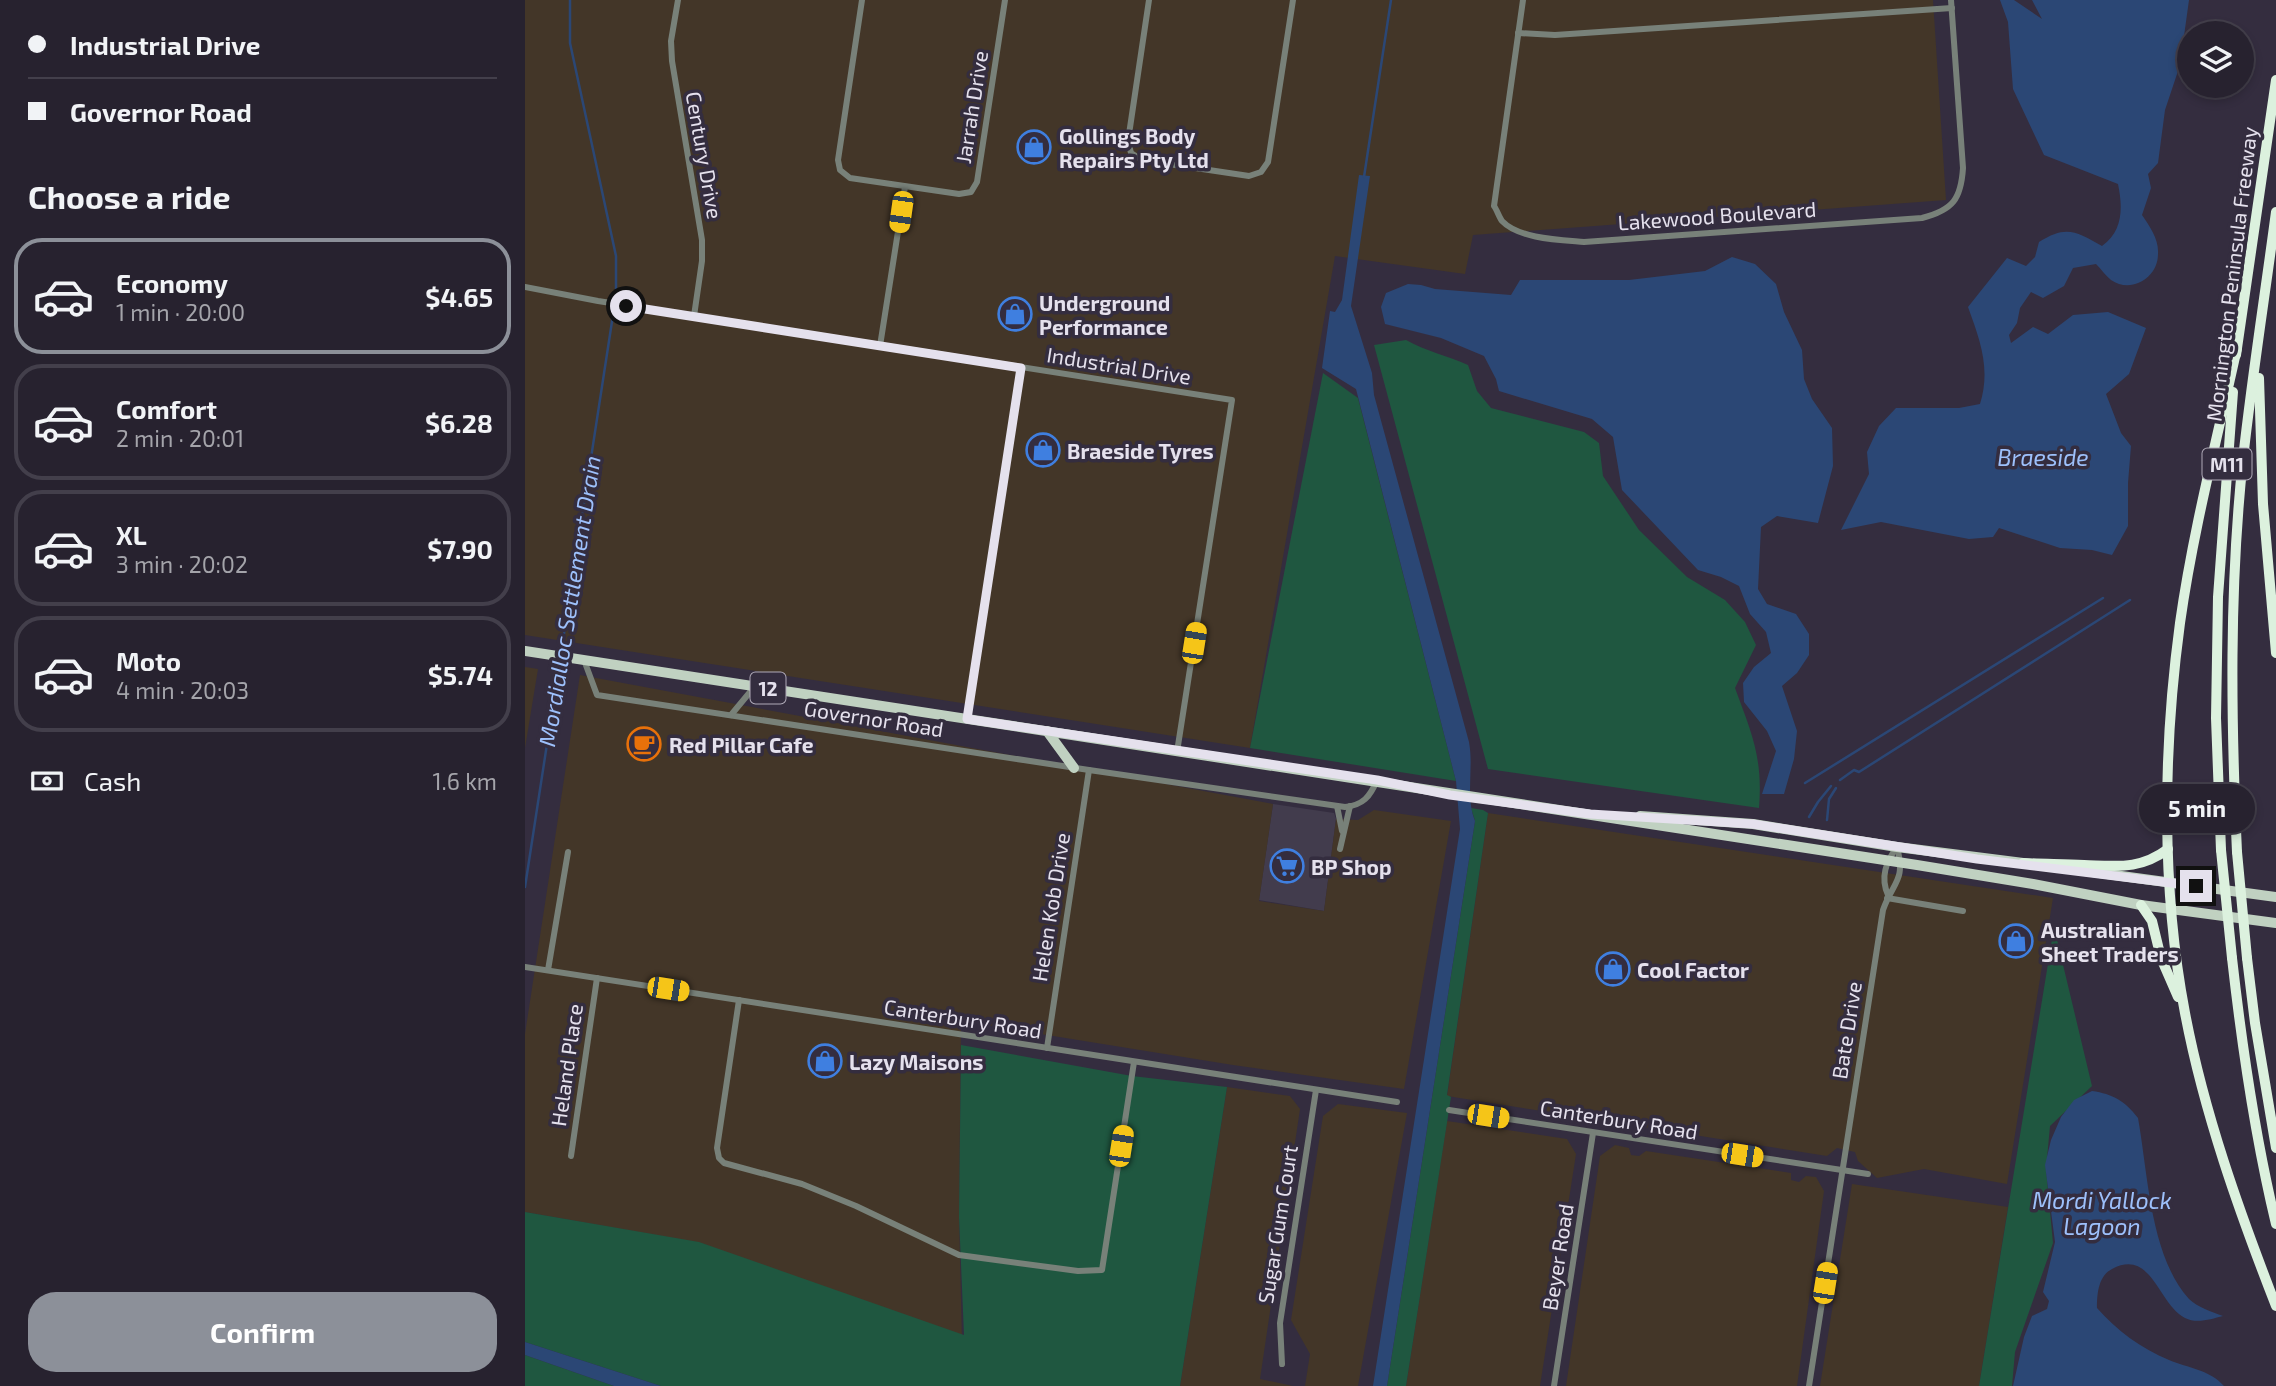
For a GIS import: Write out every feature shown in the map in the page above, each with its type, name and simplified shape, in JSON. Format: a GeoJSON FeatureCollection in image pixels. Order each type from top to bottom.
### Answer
{"type":"FeatureCollection","features":[{"type":"Feature","properties":{"kind":"highway","name":"Mornington Peninsula Freeway"},"geometry":{"type":"LineString","coordinates":[[2276,80],[2237,348],[2218,597],[2217,729],[2221,850],[2238,1017],[2276,1224]]}},
{"type":"Feature","properties":{"kind":"highway","name":"Mornington Peninsula Freeway"},"geometry":{"type":"LineString","coordinates":[[2276,212],[2243,460],[2234,604],[2232,700],[2237,852],[2247,958],[2276,1148]]}},
{"type":"Feature","properties":{"kind":"highway"},"geometry":{"type":"LineString","coordinates":[[2237,348],[2180,622],[2169,738],[2168,849],[2172,910],[2185,1012],[2219,1146],[2276,1306]]}},
{"type":"Feature","properties":{"kind":"highway"},"geometry":{"type":"LineString","coordinates":[[2257,351],[2263,504],[2276,653]]}},
{"type":"Feature","properties":{"kind":"highway"},"geometry":{"type":"LineString","coordinates":[[2023,863],[2125,866],[2145,862],[2168,849]]}},
{"type":"Feature","properties":{"kind":"highway"},"geometry":{"type":"LineString","coordinates":[[2141,905],[2152,921],[2161,958],[2185,1012]]}},
{"type":"Feature","properties":{"kind":"main road","name":"Governor Road"},"geometry":{"type":"LineString","coordinates":[[525,651],[1177,752],[1377,780],[1450,795],[1887,860],[2172,910],[2276,923]]}},
{"type":"Feature","properties":{"kind":"main road"},"geometry":{"type":"LineString","coordinates":[[1047,732],[1074,768]]}},
{"type":"Feature","properties":{"kind":"main road","name":"Governor Road"},"geometry":{"type":"LineString","coordinates":[[1590,814],[1753,824],[1897,847],[2276,897]]}},
{"type":"Feature","properties":{"kind":"street","name":"Century Drive"},"geometry":{"type":"LineString","coordinates":[[678,0],[671,53],[703,250],[694,316]]}},
{"type":"Feature","properties":{"kind":"street","name":"Jarrah Drive"},"geometry":{"type":"LineString","coordinates":[[862,0],[838,160],[840,170],[850,178],[959,194],[971,192],[977,182],[1005,0]]}},
{"type":"Feature","properties":{"kind":"street"},"geometry":{"type":"LineString","coordinates":[[1149,0],[1128,141],[1131,153],[1142,160],[1249,176],[1261,172],[1268,162],[1293,0]]}},
{"type":"Feature","properties":{"kind":"street","name":"Lakewood Boulevard"},"geometry":{"type":"LineString","coordinates":[[1523,0],[1495,188],[1495,205],[1502,221],[1517,230],[1538,237],[1584,242],[1922,218],[1940,213],[1954,203],[1962,188],[1963,168],[1951,4]]}},
{"type":"Feature","properties":{"kind":"street"},"geometry":{"type":"LineString","coordinates":[[1518,33],[1555,35],[1951,4]]}},
{"type":"Feature","properties":{"kind":"street"},"geometry":{"type":"LineString","coordinates":[[880,346],[905,187]]}},
{"type":"Feature","properties":{"kind":"street","name":"Industrial Drive"},"geometry":{"type":"LineString","coordinates":[[525,287],[598,302],[1232,400],[1177,752]]}},
{"type":"Feature","properties":{"kind":"street"},"geometry":{"type":"LineString","coordinates":[[967,719],[1021,368]]}},
{"type":"Feature","properties":{"kind":"street","name":"Governor Road"},"geometry":{"type":"LineString","coordinates":[[584,660],[597,695],[1089,771],[1350,806]]}},
{"type":"Feature","properties":{"kind":"street"},"geometry":{"type":"LineString","coordinates":[[731,715],[755,686]]}},
{"type":"Feature","properties":{"kind":"street","name":"Helen Kob Drive"},"geometry":{"type":"LineString","coordinates":[[1047,1048],[1089,771]]}},
{"type":"Feature","properties":{"kind":"street"},"geometry":{"type":"LineString","coordinates":[[1340,849],[1350,806],[1366,801],[1377,780]]}},
{"type":"Feature","properties":{"kind":"street"},"geometry":{"type":"LineString","coordinates":[[1338,806],[1342,833]]}},
{"type":"Feature","properties":{"kind":"street"},"geometry":{"type":"LineString","coordinates":[[1887,860],[1897,847]]}},
{"type":"Feature","properties":{"kind":"street"},"geometry":{"type":"LineString","coordinates":[[1897,847],[1901,863]]}},
{"type":"Feature","properties":{"kind":"street"},"geometry":{"type":"LineString","coordinates":[[548,970],[568,852]]}},
{"type":"Feature","properties":{"kind":"street","name":"Bate Drive"},"geometry":{"type":"LineString","coordinates":[[1887,860],[1883,884],[1888,897]]}},
{"type":"Feature","properties":{"kind":"street","name":"Bate Drive"},"geometry":{"type":"LineString","coordinates":[[1842,1170],[1883,910],[1897,885],[1901,863]]}},
{"type":"Feature","properties":{"kind":"street"},"geometry":{"type":"LineString","coordinates":[[1888,897],[1963,911]]}},
{"type":"Feature","properties":{"kind":"street","name":"Canterbury Road"},"geometry":{"type":"LineString","coordinates":[[525,967],[1397,1102]]}},
{"type":"Feature","properties":{"kind":"street","name":"Heland Place"},"geometry":{"type":"LineString","coordinates":[[571,1156],[597,978]]}},
{"type":"Feature","properties":{"kind":"street"},"geometry":{"type":"LineString","coordinates":[[739,1000],[717,1148],[723,1163],[802,1184],[856,1206],[959,1255],[1078,1271],[1102,1270],[1134,1062]]}},
{"type":"Feature","properties":{"kind":"street","name":"Sugar Gum Court"},"geometry":{"type":"LineString","coordinates":[[1282,1364],[1280,1323],[1316,1090]]}},
{"type":"Feature","properties":{"kind":"street","name":"Canterbury Road"},"geometry":{"type":"LineString","coordinates":[[1449,1110],[1868,1174]]}},
{"type":"Feature","properties":{"kind":"street","name":"Beyer Road"},"geometry":{"type":"LineString","coordinates":[[1554,1386],[1593,1133]]}},
{"type":"Feature","properties":{"kind":"street"},"geometry":{"type":"LineString","coordinates":[[1809,1386],[1842,1170]]}},
{"type":"Feature","properties":{"kind":"shaded area"},"geometry":{"type":"Polygon","coordinates":[[[525,0],[1933,0],[1946,200],[1473,235],[1465,274],[1335,256],[1250,748],[525,635],[525,0]]]}},
{"type":"Feature","properties":{"kind":"shaded area"},"geometry":{"type":"Polygon","coordinates":[[[525,667],[538,669],[525,748],[525,667]]]}},
{"type":"Feature","properties":{"kind":"shaded area"},"geometry":{"type":"Polygon","coordinates":[[[580,675],[1273,804],[1259,901],[1324,911],[1336,819],[1358,820],[1374,810],[1451,821],[1404,1089],[1233,1065],[961,1021],[959,1217],[962,1341],[701,1243],[525,1212],[525,1034],[580,675]]]}},
{"type":"Feature","properties":{"kind":"shaded area"},"geometry":{"type":"Polygon","coordinates":[[[1273,804],[1334,813],[1336,819],[1324,911],[1259,900],[1273,804]]]}},
{"type":"Feature","properties":{"kind":"shaded area"},"geometry":{"type":"Polygon","coordinates":[[[1488,813],[2053,898],[2007,1184],[1924,1169],[1877,1178],[1858,1161],[1855,1152],[1837,1148],[1827,1156],[1447,1096],[1488,813]]]}},
{"type":"Feature","properties":{"kind":"shaded area"},"geometry":{"type":"Polygon","coordinates":[[[1227,1087],[1290,1096],[1300,1109],[1260,1379],[1293,1386],[1180,1386],[1227,1087]]]}},
{"type":"Feature","properties":{"kind":"shaded area"},"geometry":{"type":"Polygon","coordinates":[[[1338,1104],[1407,1113],[1358,1386],[1305,1386],[1310,1354],[1291,1320],[1323,1116],[1338,1104]]]}},
{"type":"Feature","properties":{"kind":"shaded area"},"geometry":{"type":"Polygon","coordinates":[[[1447,1121],[1567,1139],[1576,1154],[1540,1386],[1406,1386],[1447,1121]]]}},
{"type":"Feature","properties":{"kind":"shaded area"},"geometry":{"type":"Polygon","coordinates":[[[1615,1145],[1629,1148],[1631,1155],[1639,1156],[1646,1151],[1791,1173],[1791,1180],[1799,1182],[1806,1176],[1816,1177],[1824,1191],[1797,1386],[1566,1386],[1600,1156],[1615,1145]]]}},
{"type":"Feature","properties":{"kind":"shaded area"},"geometry":{"type":"Polygon","coordinates":[[[1852,1184],[2008,1207],[1979,1386],[1820,1386],[1852,1184]]]}},
{"type":"Feature","properties":{"kind":"green space"},"geometry":{"type":"Polygon","coordinates":[[[1406,340],[1468,365],[1477,391],[1491,408],[1584,432],[1599,443],[1603,476],[1639,530],[1687,577],[1725,600],[1745,622],[1756,645],[1735,688],[1758,760],[1759,808],[1488,769],[1374,345],[1406,340]]]}},
{"type":"Feature","properties":{"kind":"green space"},"geometry":{"type":"Polygon","coordinates":[[[1323,373],[1358,398],[1456,781],[1250,748],[1323,373]]]}},
{"type":"Feature","properties":{"kind":"green space"},"geometry":{"type":"Polygon","coordinates":[[[1471,808],[1488,813],[1447,1095],[1451,1097],[1406,1386],[1387,1386],[1475,821],[1471,808]]]}},
{"type":"Feature","properties":{"kind":"green space"},"geometry":{"type":"Polygon","coordinates":[[[2054,927],[2092,1086],[2050,1126],[2046,1169],[2053,1243],[2015,1352],[2012,1386],[1979,1386],[2054,927]]]}},
{"type":"Feature","properties":{"kind":"green space"},"geometry":{"type":"Polygon","coordinates":[[[961,1045],[1132,1076],[1227,1087],[1180,1386],[661,1386],[525,1342],[525,1212],[699,1242],[964,1335],[959,1217],[961,1045]]]}},
{"type":"Feature","properties":{"kind":"green space"},"geometry":{"type":"Polygon","coordinates":[[[525,1355],[614,1386],[525,1386],[525,1355]]]}},
{"type":"Feature","properties":{"kind":"water","name":"Braeside"},"geometry":{"type":"Polygon","coordinates":[[[2000,0],[2014,0],[2042,19],[2032,0],[2189,0],[2186,21],[2177,21],[2177,74],[2165,110],[2158,163],[2148,174],[2151,188],[2142,215],[2157,243],[2157,263],[2142,281],[2127,285],[2111,280],[2096,264],[2073,268],[2064,286],[2043,298],[2031,292],[2020,308],[2017,323],[2009,335],[2011,343],[2033,327],[2048,334],[2073,315],[2108,312],[2146,328],[2129,374],[2106,394],[2121,433],[2131,446],[2128,526],[2112,555],[2092,550],[2060,548],[1999,528],[1993,537],[1969,539],[1881,522],[1841,530],[1869,474],[1867,452],[1879,426],[1896,408],[1959,408],[1980,404],[1984,379],[1983,355],[1968,307],[2007,258],[2026,266],[2035,257],[2039,242],[2064,232],[2078,234],[2102,246],[2118,226],[2121,202],[2118,184],[2044,155],[2013,89],[2008,22],[2000,0]]]}},
{"type":"Feature","properties":{"kind":"water"},"geometry":{"type":"Polygon","coordinates":[[[1359,175],[1370,176],[1351,306],[1372,373],[1374,395],[1469,742],[1470,792],[1475,821],[1387,1386],[1373,1386],[1460,829],[1456,781],[1356,389],[1322,368],[1330,311],[1335,312],[1342,300],[1359,175]]]}},
{"type":"Feature","properties":{"kind":"water"},"geometry":{"type":"Polygon","coordinates":[[[1732,257],[1755,264],[1776,284],[1784,312],[1802,350],[1804,379],[1812,399],[1832,428],[1833,466],[1818,523],[1777,516],[1761,527],[1758,589],[1767,604],[1796,614],[1809,634],[1809,655],[1797,673],[1782,686],[1797,731],[1794,759],[1784,794],[1762,794],[1776,751],[1767,731],[1744,702],[1743,683],[1754,667],[1771,653],[1766,632],[1750,614],[1739,586],[1698,570],[1622,490],[1613,437],[1592,419],[1499,391],[1484,356],[1441,338],[1385,324],[1381,307],[1386,293],[1408,284],[1435,289],[1511,295],[1520,280],[1629,280],[1705,271],[1732,257]]]}},
{"type":"Feature","properties":{"kind":"water","name":"Mordi Yallock Lagoon"},"geometry":{"type":"Polygon","coordinates":[[[2092,1091],[2118,1099],[2138,1118],[2148,1188],[2158,1237],[2166,1260],[2189,1299],[2200,1307],[2223,1316],[2199,1321],[2185,1318],[2176,1311],[2146,1272],[2136,1266],[2126,1265],[2112,1269],[2104,1276],[2098,1292],[2097,1308],[2139,1345],[2159,1356],[2205,1373],[2224,1386],[2013,1386],[2024,1337],[2032,1316],[2047,1309],[2049,1301],[2043,1292],[2055,1242],[2045,1165],[2051,1140],[2061,1117],[2074,1100],[2092,1091]]]}},
{"type":"Feature","properties":{"kind":"water"},"geometry":{"type":"Polygon","coordinates":[[[525,1342],[661,1386],[614,1386],[525,1355],[525,1342]]]}},
{"type":"Feature","properties":{"kind":"waterway","name":"Mordialloc Settlement Drain"},"geometry":{"type":"LineString","coordinates":[[570,0],[570,43],[616,256],[616,293]]}},
{"type":"Feature","properties":{"kind":"waterway"},"geometry":{"type":"LineString","coordinates":[[1364,177],[1391,0]]}},
{"type":"Feature","properties":{"kind":"waterway","name":"Mordialloc Settlement Drain"},"geometry":{"type":"LineString","coordinates":[[525,887],[613,315]]}},
{"type":"Feature","properties":{"kind":"waterway"},"geometry":{"type":"LineString","coordinates":[[1805,783],[2103,598]]}},
{"type":"Feature","properties":{"kind":"waterway"},"geometry":{"type":"LineString","coordinates":[[1840,780],[1854,770],[1859,772],[2130,600]]}},
{"type":"Feature","properties":{"kind":"waterway"},"geometry":{"type":"LineString","coordinates":[[1809,817],[1831,786]]}},
{"type":"Feature","properties":{"kind":"waterway"},"geometry":{"type":"LineString","coordinates":[[1827,820],[1829,799],[1836,788]]}},
{"type":"Feature","properties":{"kind":"place","name":"Gollings Body Repairs Pty Ltd"},"geometry":{"type":"Point","coordinates":[1034,147]}},
{"type":"Feature","properties":{"kind":"place","name":"Underground Performance"},"geometry":{"type":"Point","coordinates":[1015,314]}},
{"type":"Feature","properties":{"kind":"place","name":"Braeside Tyres"},"geometry":{"type":"Point","coordinates":[1043,450]}},
{"type":"Feature","properties":{"kind":"place","name":"Red Pillar Cafe"},"geometry":{"type":"Point","coordinates":[644,744]}},
{"type":"Feature","properties":{"kind":"place","name":"BP Shop"},"geometry":{"type":"Point","coordinates":[1287,866]}},
{"type":"Feature","properties":{"kind":"place","name":"Australian Sheet Traders"},"geometry":{"type":"Point","coordinates":[2016,941]}},
{"type":"Feature","properties":{"kind":"place","name":"Cool Factor"},"geometry":{"type":"Point","coordinates":[1613,969]}},
{"type":"Feature","properties":{"kind":"place","name":"Lazy Maisons"},"geometry":{"type":"Point","coordinates":[825,1061]}},
{"type":"Feature","properties":{"kind":"route"},"geometry":{"type":"LineString","coordinates":[[626,306],[1021,368],[967,719],[1377,780],[1450,795],[1590,814],[1753,824],[1977,859],[2110,873],[2196,886]]}}]}
